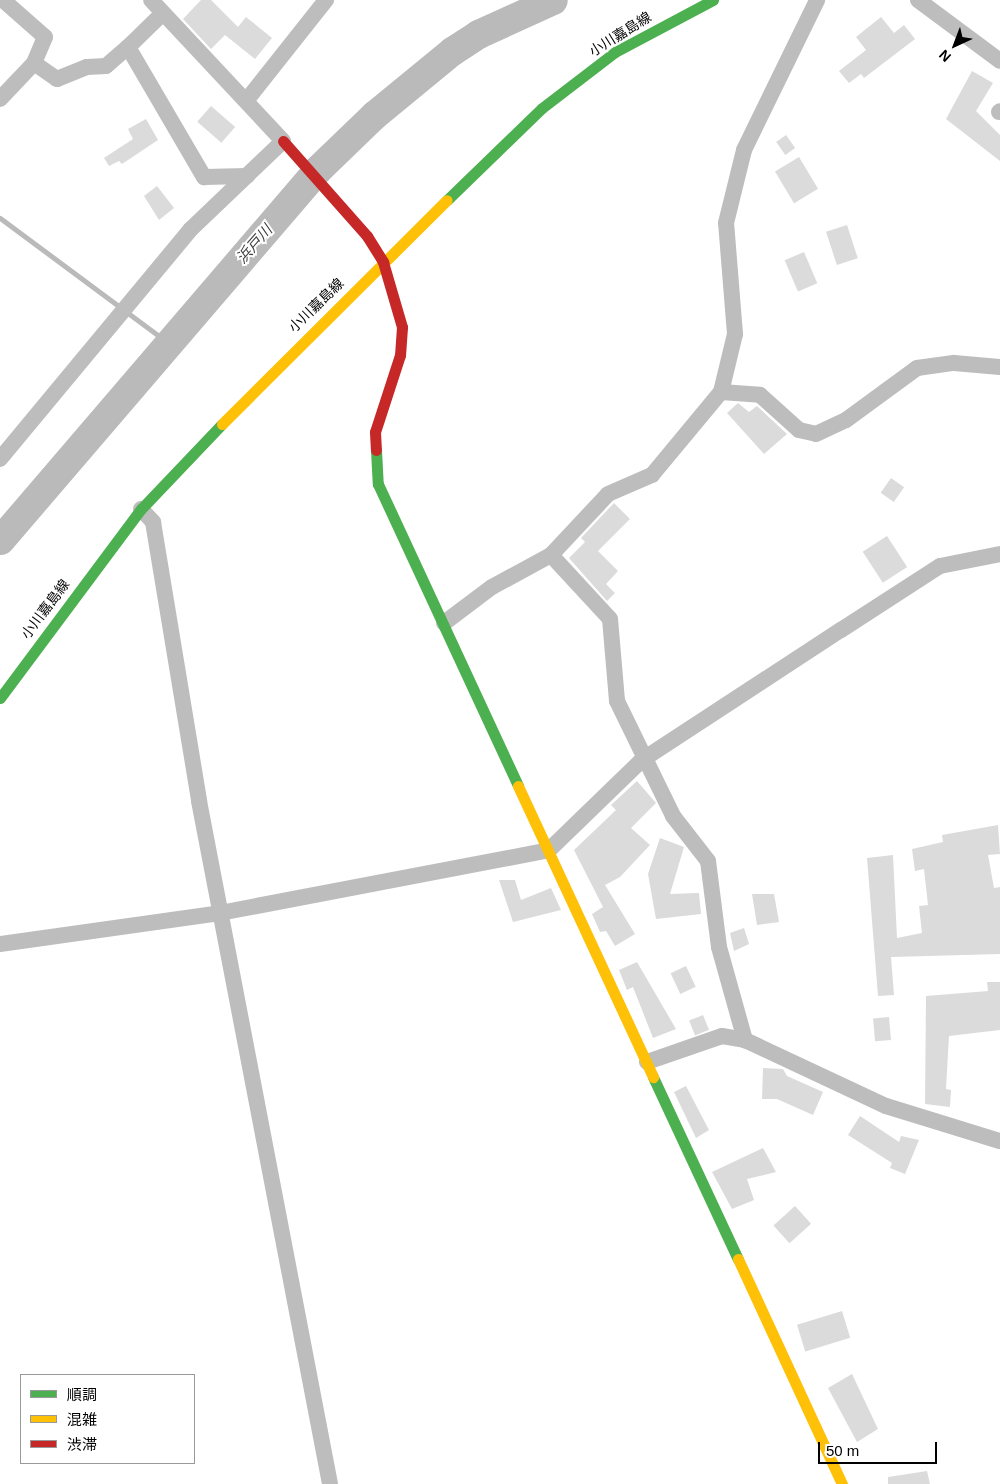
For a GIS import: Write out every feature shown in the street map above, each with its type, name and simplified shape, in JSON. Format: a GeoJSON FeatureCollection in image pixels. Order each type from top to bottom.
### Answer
{"type":"FeatureCollection","features":[{"type":"Feature","properties":{"kind":"street"},"geometry":{"type":"LineString","coordinates":[[0,99],[34,63],[45,37],[3,0]]}},
{"type":"Feature","properties":{"kind":"street"},"geometry":{"type":"LineString","coordinates":[[151,0],[246,101],[367,236],[383,262],[402,327],[400,355],[375,432],[378,484],[842,1484]]}},
{"type":"Feature","properties":{"kind":"street"},"geometry":{"type":"LineString","coordinates":[[246,101],[326,0]]}},
{"type":"Feature","properties":{"kind":"street","name":"小川嘉島線"},"geometry":{"type":"LineString","coordinates":[[0,698],[141,509],[235,406],[383,262],[572,84],[615,52],[713,0]]}},
{"type":"Feature","properties":{"kind":"street"},"geometry":{"type":"LineString","coordinates":[[444,623],[492,587],[551,555],[608,494],[652,476],[720,392],[735,334],[726,224],[744,150],[817,0]]}},
{"type":"Feature","properties":{"kind":"street"},"geometry":{"type":"LineString","coordinates":[[918,0],[1000,61]]}},
{"type":"Feature","properties":{"kind":"street"},"geometry":{"type":"LineString","coordinates":[[34,63],[58,79],[87,67],[106,66],[163,13]]}},
{"type":"Feature","properties":{"kind":"street"},"geometry":{"type":"LineString","coordinates":[[128,47],[180,128],[204,177],[247,176]]}},
{"type":"Feature","properties":{"kind":"street"},"geometry":{"type":"LineString","coordinates":[[0,458],[6,441],[191,230],[247,176],[286,145]]}},
{"type":"Feature","properties":{"kind":"street"},"geometry":{"type":"LineString","coordinates":[[720,392],[760,395],[799,430],[816,434],[846,420],[917,368],[954,363],[1000,368]]}},
{"type":"Feature","properties":{"kind":"street"},"geometry":{"type":"LineString","coordinates":[[141,509],[153,522],[220,913],[330,1484]]}},
{"type":"Feature","properties":{"kind":"street"},"geometry":{"type":"LineString","coordinates":[[0,944],[220,913],[549,850],[642,760],[940,566],[1000,554]]}},
{"type":"Feature","properties":{"kind":"street"},"geometry":{"type":"LineString","coordinates":[[551,555],[610,619],[616,701],[642,760],[673,816],[708,861],[719,947],[745,1040]]}},
{"type":"Feature","properties":{"kind":"street"},"geometry":{"type":"LineString","coordinates":[[647,1062],[722,1036],[745,1040],[886,1106],[1000,1140]]}},
{"type":"Feature","properties":{"kind":"building"},"geometry":{"type":"Polygon","coordinates":[[[201,0],[211,0],[238,27],[246,17],[272,38],[255,59],[225,35],[211,49],[183,19],[201,0]]]}},
{"type":"Feature","properties":{"kind":"building"},"geometry":{"type":"Polygon","coordinates":[[[881,17],[894,33],[904,25],[915,39],[864,78],[861,74],[849,83],[839,71],[866,50],[856,37],[881,17]]]}},
{"type":"Feature","properties":{"kind":"building"},"geometry":{"type":"Polygon","coordinates":[[[972,71],[993,83],[976,111],[1000,135],[1000,161],[946,119],[972,71]]]}},
{"type":"Feature","properties":{"kind":"building"},"geometry":{"type":"Polygon","coordinates":[[[211,106],[235,127],[221,143],[197,122],[211,106]]]}},
{"type":"Feature","properties":{"kind":"building"},"geometry":{"type":"Polygon","coordinates":[[[146,119],[158,140],[122,164],[119,161],[109,166],[104,158],[133,139],[128,129],[146,119]]]}},
{"type":"Feature","properties":{"kind":"building"},"geometry":{"type":"Polygon","coordinates":[[[786,135],[795,148],[785,155],[776,142],[786,135]]]}},
{"type":"Feature","properties":{"kind":"building"},"geometry":{"type":"Polygon","coordinates":[[[799,157],[818,189],[794,203],[775,171],[799,157]]]}},
{"type":"Feature","properties":{"kind":"building"},"geometry":{"type":"Polygon","coordinates":[[[157,186],[174,208],[159,220],[144,196],[157,186]]]}},
{"type":"Feature","properties":{"kind":"building"},"geometry":{"type":"Polygon","coordinates":[[[847,225],[858,258],[837,265],[826,232],[847,225]]]}},
{"type":"Feature","properties":{"kind":"building"},"geometry":{"type":"Polygon","coordinates":[[[804,252],[817,283],[798,292],[785,260],[804,252]]]}},
{"type":"Feature","properties":{"kind":"building"},"geometry":{"type":"Polygon","coordinates":[[[738,403],[749,412],[757,406],[787,434],[764,454],[727,413],[738,403]]]}},
{"type":"Feature","properties":{"kind":"building"},"geometry":{"type":"Polygon","coordinates":[[[891,478],[904,487],[894,502],[881,493],[891,478]]]}},
{"type":"Feature","properties":{"kind":"building"},"geometry":{"type":"Polygon","coordinates":[[[614,503],[630,519],[598,551],[618,571],[606,584],[615,593],[607,601],[569,558],[585,542],[581,538],[614,503]]]}},
{"type":"Feature","properties":{"kind":"building"},"geometry":{"type":"Polygon","coordinates":[[[887,536],[907,567],[883,583],[863,552],[887,536]]]}},
{"type":"Feature","properties":{"kind":"building"},"geometry":{"type":"Polygon","coordinates":[[[637,781],[656,803],[631,828],[650,845],[620,877],[605,885],[635,934],[615,946],[606,931],[600,932],[592,914],[603,907],[574,850],[616,810],[611,805],[637,781]]]}},
{"type":"Feature","properties":{"kind":"building"},"geometry":{"type":"Polygon","coordinates":[[[998,825],[1000,854],[988,855],[994,888],[1000,887],[1000,954],[891,957],[894,995],[878,996],[867,858],[893,855],[897,938],[922,933],[919,906],[928,905],[924,869],[915,871],[912,849],[943,842],[942,835],[998,825]]]}},
{"type":"Feature","properties":{"kind":"building"},"geometry":{"type":"Polygon","coordinates":[[[660,838],[684,847],[670,894],[699,893],[701,914],[656,919],[648,874],[660,838]]]}},
{"type":"Feature","properties":{"kind":"building"},"geometry":{"type":"Polygon","coordinates":[[[499,880],[515,880],[521,900],[551,888],[561,910],[513,922],[499,880]]]}},
{"type":"Feature","properties":{"kind":"building"},"geometry":{"type":"Polygon","coordinates":[[[752,894],[774,894],[779,922],[757,925],[752,894]]]}},
{"type":"Feature","properties":{"kind":"building"},"geometry":{"type":"Polygon","coordinates":[[[744,928],[749,944],[734,951],[730,933],[744,928]]]}},
{"type":"Feature","properties":{"kind":"building"},"geometry":{"type":"Polygon","coordinates":[[[637,962],[676,1029],[653,1038],[633,987],[627,990],[619,970],[637,962]]]}},
{"type":"Feature","properties":{"kind":"building"},"geometry":{"type":"Polygon","coordinates":[[[686,966],[696,987],[680,994],[671,973],[686,966]]]}},
{"type":"Feature","properties":{"kind":"building"},"geometry":{"type":"Polygon","coordinates":[[[987,982],[1000,982],[1000,1030],[949,1036],[946,1089],[951,1090],[950,1107],[925,1104],[926,996],[988,991],[987,982]]]}},
{"type":"Feature","properties":{"kind":"building"},"geometry":{"type":"Polygon","coordinates":[[[703,1015],[709,1030],[695,1035],[689,1021],[703,1015]]]}},
{"type":"Feature","properties":{"kind":"building"},"geometry":{"type":"Polygon","coordinates":[[[889,1017],[891,1040],[875,1041],[873,1018],[889,1017]]]}},
{"type":"Feature","properties":{"kind":"building"},"geometry":{"type":"Polygon","coordinates":[[[763,1068],[783,1069],[787,1076],[823,1092],[813,1115],[777,1099],[762,1099],[763,1068]]]}},
{"type":"Feature","properties":{"kind":"building"},"geometry":{"type":"Polygon","coordinates":[[[686,1086],[709,1130],[696,1138],[674,1092],[686,1086]]]}},
{"type":"Feature","properties":{"kind":"building"},"geometry":{"type":"Polygon","coordinates":[[[860,1116],[899,1142],[901,1136],[919,1140],[905,1174],[890,1168],[892,1163],[848,1135],[860,1116]]]}},
{"type":"Feature","properties":{"kind":"building"},"geometry":{"type":"Polygon","coordinates":[[[763,1148],[776,1172],[747,1179],[754,1200],[732,1209],[712,1172],[763,1148]]]}},
{"type":"Feature","properties":{"kind":"building"},"geometry":{"type":"Polygon","coordinates":[[[795,1206],[811,1224],[790,1243],[773,1225],[795,1206]]]}},
{"type":"Feature","properties":{"kind":"building"},"geometry":{"type":"Polygon","coordinates":[[[842,1311],[850,1338],[805,1352],[797,1325],[842,1311]]]}},
{"type":"Feature","properties":{"kind":"building"},"geometry":{"type":"Polygon","coordinates":[[[852,1374],[878,1429],[857,1442],[828,1388],[852,1374]]]}},
{"type":"Feature","properties":{"kind":"building"},"geometry":{"type":"Polygon","coordinates":[[[927,1471],[930,1484],[888,1484],[888,1477],[927,1471]]]}},
{"type":"Feature","properties":{"kind":"waterway","name":"浜戸川"},"geometry":{"type":"LineString","coordinates":[[0,540],[318,169],[374,115],[452,51],[478,34],[553,0]]}},
{"type":"Feature","properties":{"kind":"waterway"},"geometry":{"type":"LineString","coordinates":[[0,218],[167,342]]}},
{"type":"Feature","properties":{"kind":"traffic: fast"},"geometry":{"type":"LineString","coordinates":[[447,200],[542,108],[615,52],[713,0]]}},
{"type":"Feature","properties":{"kind":"traffic: fast"},"geometry":{"type":"LineString","coordinates":[[0,698],[141,509],[222,424]]}},
{"type":"Feature","properties":{"kind":"traffic: fast"},"geometry":{"type":"LineString","coordinates":[[376,450],[378,484],[518,786]]}},
{"type":"Feature","properties":{"kind":"traffic: fast"},"geometry":{"type":"LineString","coordinates":[[653,1077],[738,1259]]}},
{"type":"Feature","properties":{"kind":"traffic: slow"},"geometry":{"type":"LineString","coordinates":[[222,424],[447,200]]}},
{"type":"Feature","properties":{"kind":"traffic: slow"},"geometry":{"type":"LineString","coordinates":[[518,786],[653,1077]]}},
{"type":"Feature","properties":{"kind":"traffic: slow"},"geometry":{"type":"LineString","coordinates":[[738,1259],[842,1484]]}},
{"type":"Feature","properties":{"kind":"traffic: jam"},"geometry":{"type":"LineString","coordinates":[[283,141],[367,236],[383,262],[402,327],[400,355],[375,432],[376,450]]}}]}
